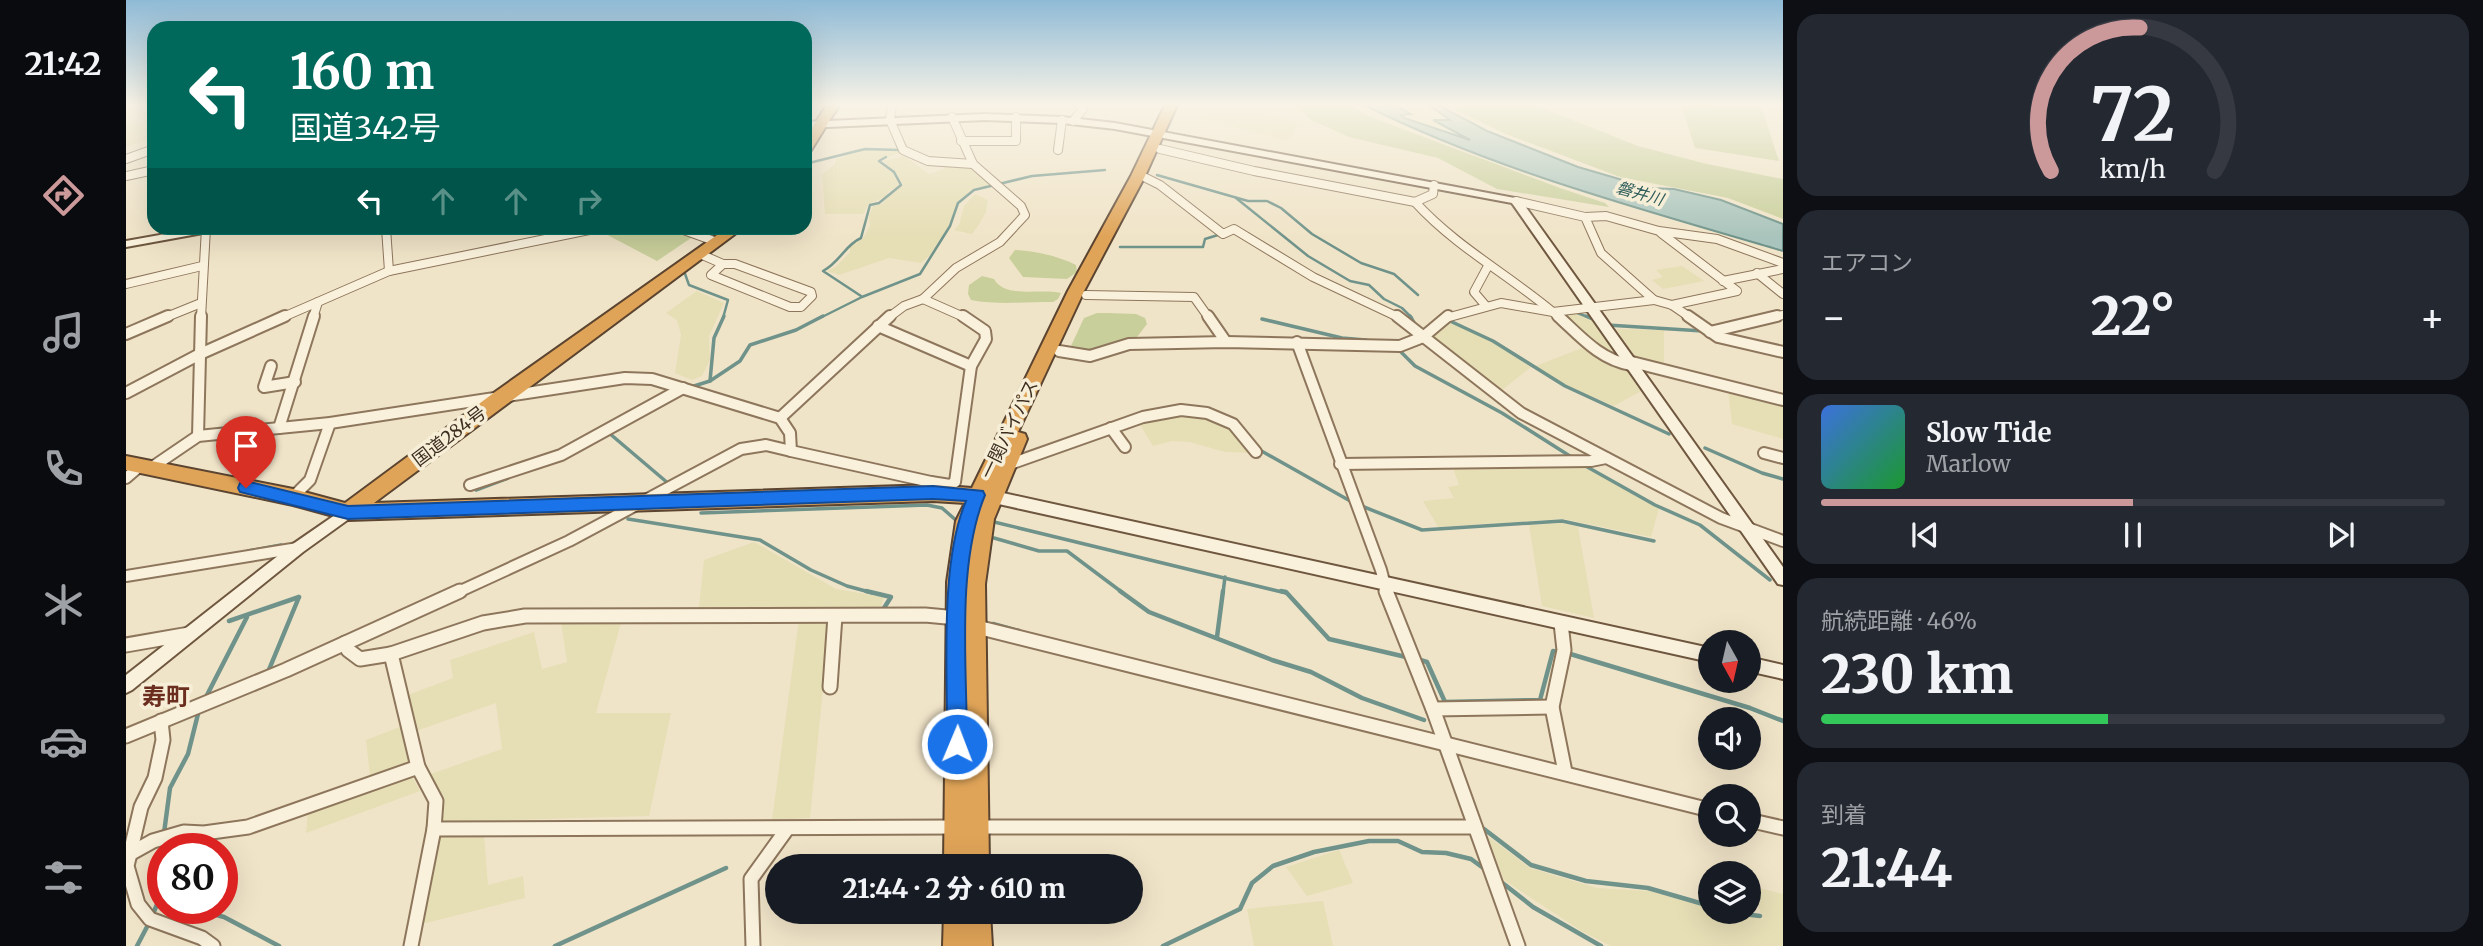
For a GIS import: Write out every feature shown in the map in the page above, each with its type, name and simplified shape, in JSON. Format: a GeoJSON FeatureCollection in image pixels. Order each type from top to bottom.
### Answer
{"type":"FeatureCollection","features":[{"type":"Feature","properties":{"kind":"highway","name":"一関バイパス"},"geometry":{"type":"LineString","coordinates":[[960,854],[966,827],[965,622],[984,519],[985,496],[1076,291],[1151,149]]}},
{"type":"Feature","properties":{"kind":"highway","name":"一関バイパス"},"geometry":{"type":"LineString","coordinates":[[985,496],[1008,462],[1086,295],[1146,178],[1157,149]]}},
{"type":"Feature","properties":{"kind":"highway","name":"国道284号"},"geometry":{"type":"LineString","coordinates":[[348,512],[500,397],[726,235]]}},
{"type":"Feature","properties":{"kind":"highway"},"geometry":{"type":"LineString","coordinates":[[136,469],[293,497],[348,512],[646,502],[932,487],[985,496]]}},
{"type":"Feature","properties":{"kind":"highway","name":"一関バイパス"},"geometry":{"type":"LineString","coordinates":[[966,827],[973,854]]}},
{"type":"Feature","properties":{"kind":"highway"},"geometry":{"type":"LineString","coordinates":[[957,924],[957,946]]}},
{"type":"Feature","properties":{"kind":"highway"},"geometry":{"type":"LineString","coordinates":[[977,924],[978,946]]}},
{"type":"Feature","properties":{"kind":"street"},"geometry":{"type":"LineString","coordinates":[[903,149],[928,161],[973,163]]}},
{"type":"Feature","properties":{"kind":"street"},"geometry":{"type":"LineString","coordinates":[[780,418],[878,326],[904,306],[923,299],[956,268],[1000,242],[1025,215],[1021,206],[973,163],[965,149]]}},
{"type":"Feature","properties":{"kind":"street"},"geometry":{"type":"LineString","coordinates":[[1210,149],[1254,171],[1415,202],[1433,194],[1434,185]]}},
{"type":"Feature","properties":{"kind":"street"},"geometry":{"type":"LineString","coordinates":[[1260,149],[1336,167],[1585,216],[1606,216],[1659,232],[1717,239],[1783,263]]}},
{"type":"Feature","properties":{"kind":"street"},"geometry":{"type":"LineString","coordinates":[[126,159],[147,152]]}},
{"type":"Feature","properties":{"kind":"street"},"geometry":{"type":"LineString","coordinates":[[1336,167],[1339,186]]}},
{"type":"Feature","properties":{"kind":"street"},"geometry":{"type":"LineString","coordinates":[[126,176],[147,172]]}},
{"type":"Feature","properties":{"kind":"street"},"geometry":{"type":"LineString","coordinates":[[1146,178],[1160,185],[1223,233],[1234,229],[1271,255],[1341,291],[1390,312],[1462,364],[1481,383],[1504,397],[1521,413],[1721,518],[1783,541]]}},
{"type":"Feature","properties":{"kind":"street"},"geometry":{"type":"LineString","coordinates":[[1516,201],[1783,579]]}},
{"type":"Feature","properties":{"kind":"street"},"geometry":{"type":"LineString","coordinates":[[1415,202],[1433,223],[1553,312],[1588,344],[1622,365],[1630,363],[1783,400]]}},
{"type":"Feature","properties":{"kind":"street"},"geometry":{"type":"LineString","coordinates":[[1585,216],[1601,253],[1654,300]]}},
{"type":"Feature","properties":{"kind":"street"},"geometry":{"type":"LineString","coordinates":[[1659,232],[1737,291],[1672,305]]}},
{"type":"Feature","properties":{"kind":"street"},"geometry":{"type":"LineString","coordinates":[[126,243],[170,235]]}},
{"type":"Feature","properties":{"kind":"street"},"geometry":{"type":"LineString","coordinates":[[198,436],[202,266],[208,235]]}},
{"type":"Feature","properties":{"kind":"street"},"geometry":{"type":"LineString","coordinates":[[386,235],[389,271]]}},
{"type":"Feature","properties":{"kind":"street"},"geometry":{"type":"LineString","coordinates":[[544,235],[544,239]]}},
{"type":"Feature","properties":{"kind":"street"},"geometry":{"type":"LineString","coordinates":[[126,393],[200,354],[389,271],[564,235]]}},
{"type":"Feature","properties":{"kind":"street"},"geometry":{"type":"LineString","coordinates":[[698,235],[717,242]]}},
{"type":"Feature","properties":{"kind":"street"},"geometry":{"type":"LineString","coordinates":[[700,254],[723,264],[736,264],[811,292],[812,296],[801,307],[790,307],[711,275],[723,264]]}},
{"type":"Feature","properties":{"kind":"street"},"geometry":{"type":"LineString","coordinates":[[126,284],[202,266]]}},
{"type":"Feature","properties":{"kind":"street"},"geometry":{"type":"LineString","coordinates":[[1486,306],[1474,292],[1488,266]]}},
{"type":"Feature","properties":{"kind":"street"},"geometry":{"type":"LineString","coordinates":[[1723,281],[1783,269]]}},
{"type":"Feature","properties":{"kind":"street"},"geometry":{"type":"LineString","coordinates":[[1756,274],[1783,294]]}},
{"type":"Feature","properties":{"kind":"street"},"geometry":{"type":"LineString","coordinates":[[1086,295],[1194,296],[1226,342]]}},
{"type":"Feature","properties":{"kind":"street"},"geometry":{"type":"LineString","coordinates":[[126,736],[345,643],[569,541],[741,449],[766,445],[932,487],[950,485],[955,482],[971,366],[986,339],[985,331],[947,307],[923,299]]}},
{"type":"Feature","properties":{"kind":"street"},"geometry":{"type":"LineString","coordinates":[[1059,351],[1090,356],[1129,344],[1226,342],[1401,346],[1423,337],[1450,316],[1486,306],[1510,304],[1553,312],[1654,300],[1672,305],[1718,337],[1783,352]]}},
{"type":"Feature","properties":{"kind":"street"},"geometry":{"type":"LineString","coordinates":[[279,428],[318,302]]}},
{"type":"Feature","properties":{"kind":"street"},"geometry":{"type":"LineString","coordinates":[[126,334],[201,303]]}},
{"type":"Feature","properties":{"kind":"street"},"geometry":{"type":"LineString","coordinates":[[1710,332],[1783,315]]}},
{"type":"Feature","properties":{"kind":"street"},"geometry":{"type":"LineString","coordinates":[[878,326],[971,366]]}},
{"type":"Feature","properties":{"kind":"street"},"geometry":{"type":"LineString","coordinates":[[1297,342],[1518,946]]}},
{"type":"Feature","properties":{"kind":"street"},"geometry":{"type":"LineString","coordinates":[[271,366],[264,387],[295,382]]}},
{"type":"Feature","properties":{"kind":"street"},"geometry":{"type":"LineString","coordinates":[[136,469],[198,436],[330,423],[625,378],[652,379],[780,418],[788,424],[791,450]]}},
{"type":"Feature","properties":{"kind":"street"},"geometry":{"type":"LineString","coordinates":[[470,485],[561,455],[683,388]]}},
{"type":"Feature","properties":{"kind":"street"},"geometry":{"type":"LineString","coordinates":[[1008,462],[1013,463],[1143,417],[1181,410],[1207,413],[1233,424],[1256,452]]}},
{"type":"Feature","properties":{"kind":"street"},"geometry":{"type":"LineString","coordinates":[[293,497],[310,480],[330,423]]}},
{"type":"Feature","properties":{"kind":"street"},"geometry":{"type":"LineString","coordinates":[[1111,428],[1125,447]]}},
{"type":"Feature","properties":{"kind":"street"},"geometry":{"type":"LineString","coordinates":[[1764,453],[1783,458]]}},
{"type":"Feature","properties":{"kind":"street"},"geometry":{"type":"LineString","coordinates":[[1340,464],[1591,461],[1607,458]]}},
{"type":"Feature","properties":{"kind":"street"},"geometry":{"type":"LineString","coordinates":[[985,496],[1698,652]]}},
{"type":"Feature","properties":{"kind":"street"},"geometry":{"type":"LineString","coordinates":[[126,685],[298,548],[348,512]]}},
{"type":"Feature","properties":{"kind":"street"},"geometry":{"type":"LineString","coordinates":[[126,576],[298,548]]}},
{"type":"Feature","properties":{"kind":"street"},"geometry":{"type":"LineString","coordinates":[[345,643],[348,650],[360,659],[391,654],[483,623],[524,616],[835,615],[965,622],[1698,807]]}},
{"type":"Feature","properties":{"kind":"street"},"geometry":{"type":"LineString","coordinates":[[830,687],[835,615]]}},
{"type":"Feature","properties":{"kind":"street"},"geometry":{"type":"LineString","coordinates":[[1561,623],[1564,650],[1552,708],[1565,772]]}},
{"type":"Feature","properties":{"kind":"street"},"geometry":{"type":"LineString","coordinates":[[126,645],[189,634]]}},
{"type":"Feature","properties":{"kind":"street"},"geometry":{"type":"LineString","coordinates":[[391,654],[418,766],[436,801],[434,829],[411,946]]}},
{"type":"Feature","properties":{"kind":"street"},"geometry":{"type":"LineString","coordinates":[[1761,667],[1783,672]]}},
{"type":"Feature","properties":{"kind":"street"},"geometry":{"type":"LineString","coordinates":[[1433,709],[1552,708]]}},
{"type":"Feature","properties":{"kind":"street"},"geometry":{"type":"LineString","coordinates":[[161,721],[163,740],[155,778],[141,807],[127,855],[127,866],[138,904],[150,919],[202,938],[212,946]]}},
{"type":"Feature","properties":{"kind":"street"},"geometry":{"type":"LineString","coordinates":[[127,855],[153,841],[184,832],[204,833],[248,827],[418,766]]}},
{"type":"Feature","properties":{"kind":"street"},"geometry":{"type":"LineString","coordinates":[[1761,823],[1783,828]]}},
{"type":"Feature","properties":{"kind":"street"},"geometry":{"type":"LineString","coordinates":[[434,829],[1475,827]]}},
{"type":"Feature","properties":{"kind":"street"},"geometry":{"type":"LineString","coordinates":[[753,946],[751,879],[787,829]]}},
{"type":"Feature","properties":{"kind":"shaded area"},"geometry":{"type":"Polygon","coordinates":[[[865,149],[902,152],[878,162],[893,173],[899,185],[888,192],[887,196],[869,204],[863,214],[825,214],[822,175],[835,164],[836,159],[865,149]]]}},
{"type":"Feature","properties":{"kind":"shaded area"},"geometry":{"type":"Polygon","coordinates":[[[904,156],[929,174],[944,169],[944,164],[968,166],[991,186],[975,188],[957,203],[948,227],[930,255],[921,263],[889,258],[839,275],[827,271],[837,266],[850,252],[850,246],[863,239],[870,226],[869,216],[873,206],[882,204],[892,192],[903,185],[895,172],[883,161],[904,156]]]}},
{"type":"Feature","properties":{"kind":"shaded area"},"geometry":{"type":"Polygon","coordinates":[[[975,194],[988,200],[986,212],[978,226],[972,234],[954,230],[959,225],[964,206],[975,194]]]}},
{"type":"Feature","properties":{"kind":"shaded area"},"geometry":{"type":"Polygon","coordinates":[[[1682,266],[1704,281],[1663,289],[1652,280],[1663,277],[1656,270],[1682,266]]]}},
{"type":"Feature","properties":{"kind":"shaded area"},"geometry":{"type":"Polygon","coordinates":[[[697,291],[724,303],[709,336],[710,360],[702,376],[692,380],[675,373],[681,335],[677,320],[666,313],[697,291]]]}},
{"type":"Feature","properties":{"kind":"shaded area"},"geometry":{"type":"Polygon","coordinates":[[[1576,314],[1592,321],[1613,351],[1602,349],[1561,315],[1576,314]]]}},
{"type":"Feature","properties":{"kind":"shaded area"},"geometry":{"type":"Polygon","coordinates":[[[1449,321],[1493,342],[1531,367],[1502,390],[1483,380],[1463,361],[1429,337],[1449,321]]]}},
{"type":"Feature","properties":{"kind":"shaded area"},"geometry":{"type":"Polygon","coordinates":[[[1616,329],[1664,330],[1664,365],[1637,360],[1616,329]]]}},
{"type":"Feature","properties":{"kind":"shaded area"},"geometry":{"type":"Polygon","coordinates":[[[1587,346],[1627,371],[1641,391],[1614,406],[1567,386],[1536,366],[1587,346]]]}},
{"type":"Feature","properties":{"kind":"shaded area"},"geometry":{"type":"Polygon","coordinates":[[[1728,390],[1783,405],[1783,439],[1732,424],[1728,390]]]}},
{"type":"Feature","properties":{"kind":"shaded area"},"geometry":{"type":"Polygon","coordinates":[[[1193,412],[1232,428],[1252,451],[1225,452],[1190,442],[1172,441],[1153,446],[1138,421],[1193,412]]]}},
{"type":"Feature","properties":{"kind":"shaded area"},"geometry":{"type":"Polygon","coordinates":[[[1579,464],[1659,508],[1651,537],[1564,519],[1438,527],[1423,501],[1454,498],[1448,487],[1459,485],[1452,465],[1579,464]]]}},
{"type":"Feature","properties":{"kind":"shaded area"},"geometry":{"type":"Polygon","coordinates":[[[1561,523],[1578,527],[1594,618],[1542,606],[1529,525],[1561,523]]]}},
{"type":"Feature","properties":{"kind":"shaded area"},"geometry":{"type":"Polygon","coordinates":[[[754,542],[836,589],[884,597],[881,607],[699,608],[704,560],[754,542]]]}},
{"type":"Feature","properties":{"kind":"shaded area"},"geometry":{"type":"Polygon","coordinates":[[[799,619],[830,620],[810,818],[772,820],[799,619]]]}},
{"type":"Feature","properties":{"kind":"shaded area"},"geometry":{"type":"Polygon","coordinates":[[[561,622],[621,623],[596,713],[671,713],[649,816],[439,822],[444,796],[428,775],[502,749],[496,703],[416,731],[408,695],[453,678],[450,660],[534,632],[542,669],[567,662],[561,622]]]}},
{"type":"Feature","properties":{"kind":"shaded area"},"geometry":{"type":"Polygon","coordinates":[[[400,727],[408,762],[370,776],[366,740],[400,727]]]}},
{"type":"Feature","properties":{"kind":"shaded area"},"geometry":{"type":"Polygon","coordinates":[[[411,775],[420,791],[306,833],[308,812],[411,775]]]}},
{"type":"Feature","properties":{"kind":"shaded area"},"geometry":{"type":"Polygon","coordinates":[[[1485,834],[1530,868],[1597,888],[1649,891],[1698,905],[1698,924],[1761,924],[1761,888],[1783,894],[1783,946],[1611,946],[1583,932],[1504,880],[1485,834]]]}},
{"type":"Feature","properties":{"kind":"shaded area"},"geometry":{"type":"Polygon","coordinates":[[[442,835],[484,835],[488,885],[523,876],[525,898],[422,924],[436,843],[442,835]]]}},
{"type":"Feature","properties":{"kind":"shaded area"},"geometry":{"type":"Polygon","coordinates":[[[1339,850],[1353,883],[1307,896],[1286,867],[1339,850]]]}},
{"type":"Feature","properties":{"kind":"shaded area"},"geometry":{"type":"Polygon","coordinates":[[[1323,901],[1333,946],[1254,946],[1247,909],[1323,901]]]}},
{"type":"Feature","properties":{"kind":"green space"},"geometry":{"type":"Polygon","coordinates":[[[1400,149],[1456,149],[1605,203],[1609,207],[1497,189],[1438,158],[1400,149]]]}},
{"type":"Feature","properties":{"kind":"green space"},"geometry":{"type":"Polygon","coordinates":[[[1546,149],[1650,149],[1783,179],[1783,219],[1728,198],[1620,177],[1546,149]]]}},
{"type":"Feature","properties":{"kind":"green space"},"geometry":{"type":"Polygon","coordinates":[[[1702,149],[1775,149],[1779,161],[1702,149]]]}},
{"type":"Feature","properties":{"kind":"green space"},"geometry":{"type":"Polygon","coordinates":[[[608,235],[694,236],[657,261],[608,235]]]}},
{"type":"Feature","properties":{"kind":"green space"},"geometry":{"type":"Polygon","coordinates":[[[1015,250],[1062,259],[1076,265],[1077,272],[1067,279],[1023,277],[1009,258],[1015,250]]]}},
{"type":"Feature","properties":{"kind":"green space"},"geometry":{"type":"Polygon","coordinates":[[[982,276],[994,279],[999,285],[1014,291],[1061,293],[1053,302],[1001,303],[971,300],[968,294],[969,285],[982,276]]]}},
{"type":"Feature","properties":{"kind":"green space"},"geometry":{"type":"Polygon","coordinates":[[[1097,313],[1136,314],[1145,318],[1147,324],[1137,337],[1088,351],[1074,350],[1071,346],[1084,318],[1097,313]]]}},
{"type":"Feature","properties":{"kind":"water","name":"磐井川"},"geometry":{"type":"Polygon","coordinates":[[[1464,149],[1533,149],[1578,167],[1650,188],[1674,189],[1721,200],[1783,224],[1783,251],[1623,204],[1464,149]]]}},
{"type":"Feature","properties":{"kind":"waterway"},"geometry":{"type":"LineString","coordinates":[[812,162],[864,149]]}},
{"type":"Feature","properties":{"kind":"waterway"},"geometry":{"type":"LineString","coordinates":[[870,149],[899,150]]}},
{"type":"Feature","properties":{"kind":"waterway"},"geometry":{"type":"LineString","coordinates":[[861,296],[823,271],[861,238],[870,205],[879,203],[901,185],[894,172],[879,161],[886,157]]}},
{"type":"Feature","properties":{"kind":"waterway"},"geometry":{"type":"LineString","coordinates":[[820,318],[862,297],[920,274],[950,226],[958,203],[974,190],[1032,176],[1105,170]]}},
{"type":"Feature","properties":{"kind":"waterway"},"geometry":{"type":"LineString","coordinates":[[1157,175],[1248,201],[1267,201],[1281,208],[1312,234],[1361,263],[1394,274],[1418,295]]}},
{"type":"Feature","properties":{"kind":"waterway"},"geometry":{"type":"LineString","coordinates":[[1236,198],[1308,256],[1350,281],[1369,285],[1384,299],[1402,308],[1410,316]]}},
{"type":"Feature","properties":{"kind":"waterway"},"geometry":{"type":"LineString","coordinates":[[1120,247],[1203,247],[1205,239],[1218,235]]}},
{"type":"Feature","properties":{"kind":"waterway"},"geometry":{"type":"LineString","coordinates":[[684,271],[689,285],[728,300],[723,318]]}},
{"type":"Feature","properties":{"kind":"waterway"},"geometry":{"type":"LineString","coordinates":[[1575,312],[1590,318]]}},
{"type":"Feature","properties":{"kind":"waterway"},"geometry":{"type":"LineString","coordinates":[[710,381],[714,338],[724,316]]}},
{"type":"Feature","properties":{"kind":"waterway"},"geometry":{"type":"LineString","coordinates":[[710,381],[740,361],[750,345],[796,330],[823,316]]}},
{"type":"Feature","properties":{"kind":"waterway"},"geometry":{"type":"LineString","coordinates":[[1410,316],[1416,326]]}},
{"type":"Feature","properties":{"kind":"waterway"},"geometry":{"type":"LineString","coordinates":[[1586,316],[1597,321]]}},
{"type":"Feature","properties":{"kind":"waterway"},"geometry":{"type":"LineString","coordinates":[[1262,319],[1342,338],[1366,340]]}},
{"type":"Feature","properties":{"kind":"waterway"},"geometry":{"type":"LineString","coordinates":[[1450,321],[1493,341],[1565,386],[1669,434]]}},
{"type":"Feature","properties":{"kind":"waterway"},"geometry":{"type":"LineString","coordinates":[[1607,325],[1703,331]]}},
{"type":"Feature","properties":{"kind":"waterway"},"geometry":{"type":"LineString","coordinates":[[1399,350],[1415,366],[1502,413],[1573,458]]}},
{"type":"Feature","properties":{"kind":"waterway"},"geometry":{"type":"LineString","coordinates":[[694,386],[710,381]]}},
{"type":"Feature","properties":{"kind":"waterway"},"geometry":{"type":"LineString","coordinates":[[609,433],[669,484]]}},
{"type":"Feature","properties":{"kind":"waterway"},"geometry":{"type":"LineString","coordinates":[[1705,448],[1762,473],[1783,479]]}},
{"type":"Feature","properties":{"kind":"waterway"},"geometry":{"type":"LineString","coordinates":[[1258,449],[1352,502]]}},
{"type":"Feature","properties":{"kind":"waterway"},"geometry":{"type":"LineString","coordinates":[[1582,464],[1655,505],[1700,525],[1770,580]]}},
{"type":"Feature","properties":{"kind":"waterway"},"geometry":{"type":"LineString","coordinates":[[476,490],[508,478]]}},
{"type":"Feature","properties":{"kind":"waterway"},"geometry":{"type":"LineString","coordinates":[[701,513],[927,505],[942,508],[958,522]]}},
{"type":"Feature","properties":{"kind":"waterway"},"geometry":{"type":"LineString","coordinates":[[1359,505],[1422,530],[1562,521],[1654,541]]}},
{"type":"Feature","properties":{"kind":"waterway"},"geometry":{"type":"LineString","coordinates":[[628,519],[760,540],[811,570],[847,586],[873,593]]}},
{"type":"Feature","properties":{"kind":"waterway"},"geometry":{"type":"LineString","coordinates":[[990,521],[1225,578]]}},
{"type":"Feature","properties":{"kind":"waterway"},"geometry":{"type":"LineString","coordinates":[[994,538],[1039,551],[1067,551],[1123,593]]}},
{"type":"Feature","properties":{"kind":"waterway"},"geometry":{"type":"LineString","coordinates":[[248,551],[281,545]]}},
{"type":"Feature","properties":{"kind":"waterway"},"geometry":{"type":"LineString","coordinates":[[1223,593],[1225,578]]}},
{"type":"Feature","properties":{"kind":"waterway"},"geometry":{"type":"LineString","coordinates":[[1225,578],[1286,593]]}},
{"type":"Feature","properties":{"kind":"waterway"},"geometry":{"type":"LineString","coordinates":[[866,591],[891,597],[884,608]]}},
{"type":"Feature","properties":{"kind":"waterway"},"geometry":{"type":"LineString","coordinates":[[1120,591],[1149,612],[1272,660],[1311,672],[1362,698],[1424,720]]}},
{"type":"Feature","properties":{"kind":"waterway"},"geometry":{"type":"LineString","coordinates":[[1217,637],[1223,591]]}},
{"type":"Feature","properties":{"kind":"waterway"},"geometry":{"type":"LineString","coordinates":[[1281,591],[1286,592],[1329,639],[1406,657]]}},
{"type":"Feature","properties":{"kind":"waterway"},"geometry":{"type":"LineString","coordinates":[[229,621],[299,597],[268,672]]}},
{"type":"Feature","properties":{"kind":"waterway"},"geometry":{"type":"LineString","coordinates":[[206,697],[247,617]]}},
{"type":"Feature","properties":{"kind":"waterway"},"geometry":{"type":"LineString","coordinates":[[993,624],[1019,631]]}},
{"type":"Feature","properties":{"kind":"waterway"},"geometry":{"type":"LineString","coordinates":[[1417,659],[1427,662],[1445,702],[1540,700],[1553,651],[1560,652]]}},
{"type":"Feature","properties":{"kind":"waterway"},"geometry":{"type":"LineString","coordinates":[[1567,653],[1750,708],[1783,721]]}},
{"type":"Feature","properties":{"kind":"waterway"},"geometry":{"type":"LineString","coordinates":[[164,833],[170,788],[188,754],[199,710]]}},
{"type":"Feature","properties":{"kind":"waterway"},"geometry":{"type":"LineString","coordinates":[[1484,829],[1531,865],[1586,881],[1648,888],[1698,903]]}},
{"type":"Feature","properties":{"kind":"waterway"},"geometry":{"type":"LineString","coordinates":[[1163,946],[1240,909],[1252,883],[1273,866],[1314,852],[1369,841],[1398,841],[1422,852],[1446,853],[1471,859],[1486,870]]}},
{"type":"Feature","properties":{"kind":"waterway"},"geometry":{"type":"LineString","coordinates":[[555,946],[726,868]]}},
{"type":"Feature","properties":{"kind":"waterway"},"geometry":{"type":"LineString","coordinates":[[1500,881],[1533,907],[1601,946]]}},
{"type":"Feature","properties":{"kind":"waterway"},"geometry":{"type":"LineString","coordinates":[[137,946],[148,924]]}},
{"type":"Feature","properties":{"kind":"waterway"},"geometry":{"type":"LineString","coordinates":[[237,924],[279,946]]}},
{"type":"Feature","properties":{"kind":"district","name":"寿町"},"geometry":{"type":"Point","coordinates":[166,696]}},
{"type":"Feature","properties":{"kind":"route"},"geometry":{"type":"LineString","coordinates":[[246,488],[348,512],[933,493],[977,495],[966,521],[958,582],[957,744]]}}]}
